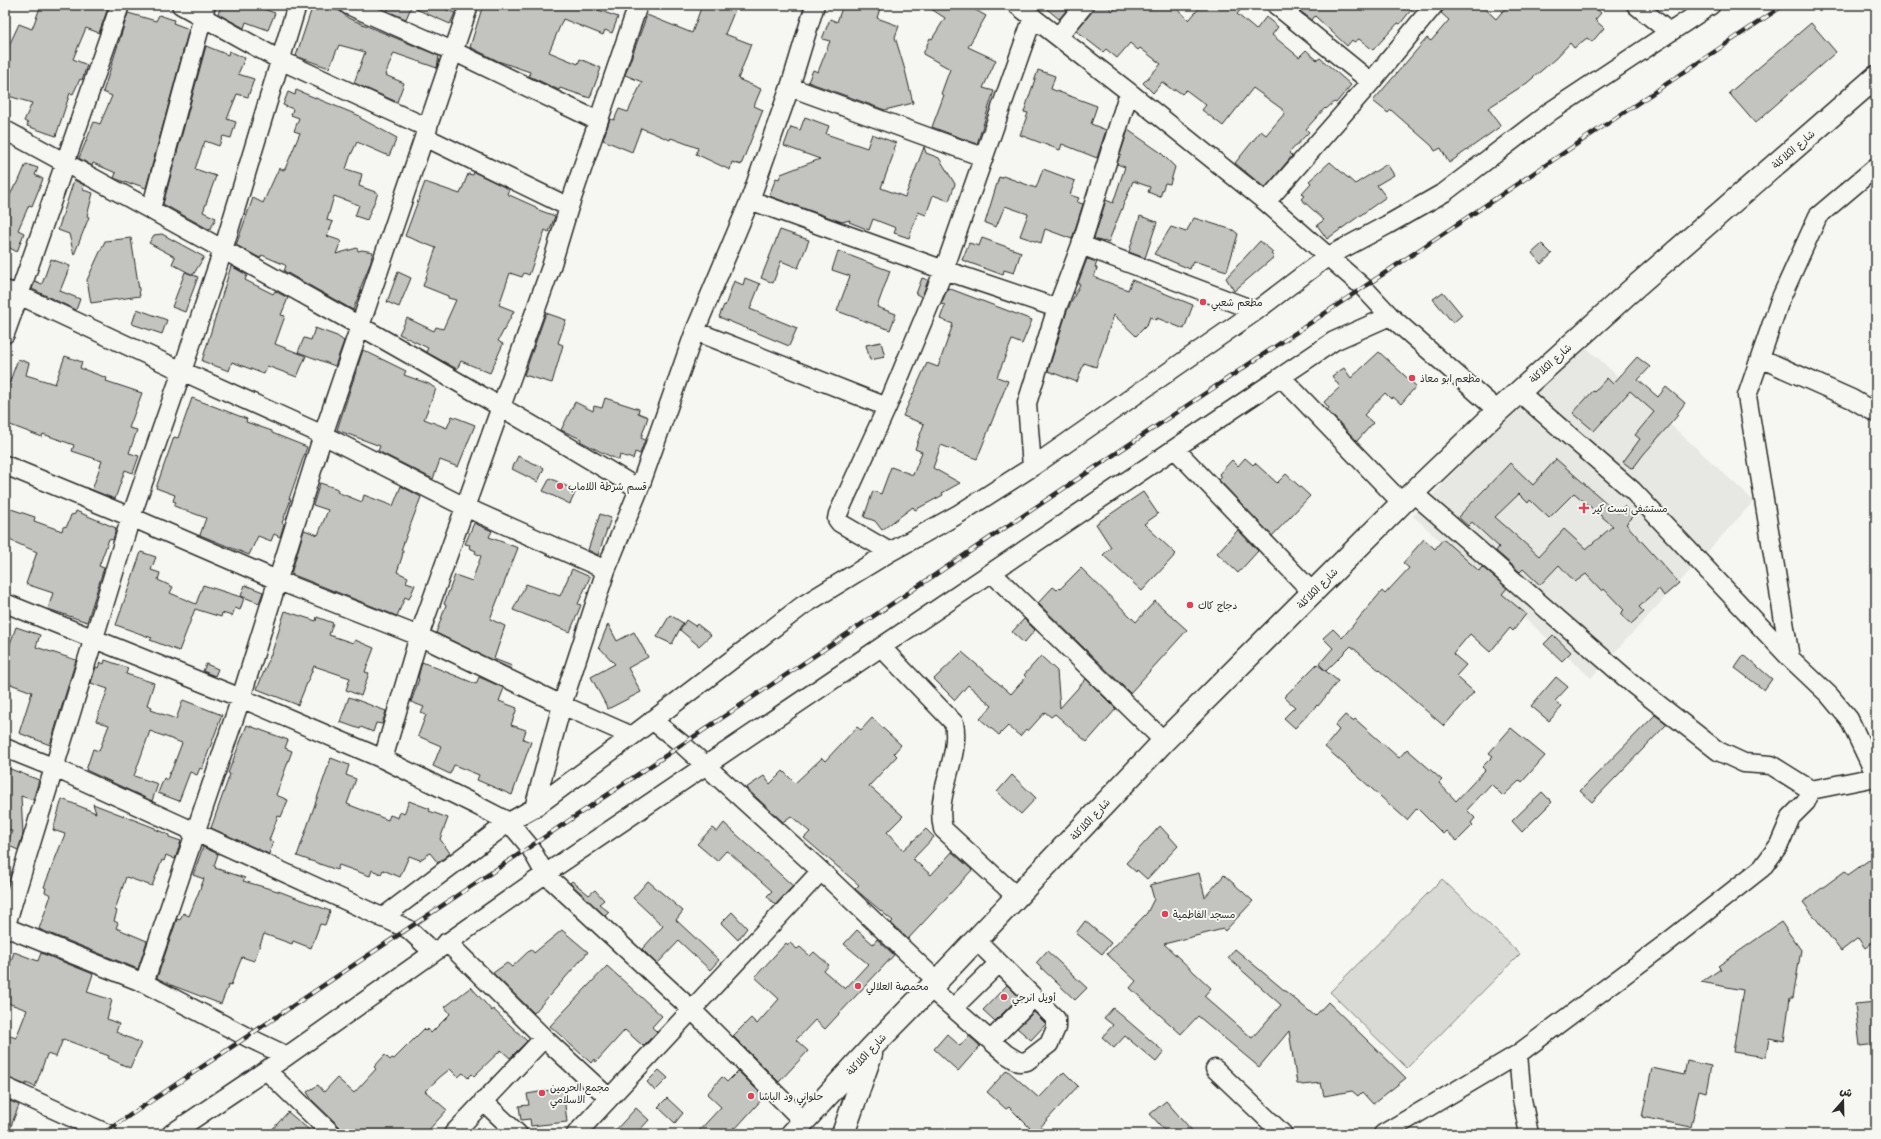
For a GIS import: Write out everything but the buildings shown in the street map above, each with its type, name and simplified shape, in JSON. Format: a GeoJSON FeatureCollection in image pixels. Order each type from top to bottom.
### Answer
{"type":"FeatureCollection","features":[{"type":"Feature","properties":{"kind":"main road","name":"شارع الكلاكلة"},"geometry":{"type":"LineString","coordinates":[[798,1128],[873,1046],[976,940],[1164,741],[1408,498],[1518,392],[1635,287],[1876,78]]}},
{"type":"Feature","properties":{"kind":"main road"},"geometry":{"type":"LineString","coordinates":[[843,1134],[873,1046]]}},
{"type":"Feature","properties":{"kind":"street"},"geometry":{"type":"LineString","coordinates":[[5,334],[12,293],[65,162],[120,5]]}},
{"type":"Feature","properties":{"kind":"street"},"geometry":{"type":"LineString","coordinates":[[181,5],[204,10],[280,60],[426,132],[569,207]]}},
{"type":"Feature","properties":{"kind":"street"},"geometry":{"type":"LineString","coordinates":[[287,1056],[246,1037],[144,983],[5,927],[131,517],[223,250],[297,5]]}},
{"type":"Feature","properties":{"kind":"street"},"geometry":{"type":"LineString","coordinates":[[348,5],[455,52],[598,121]]}},
{"type":"Feature","properties":{"kind":"street"},"geometry":{"type":"LineString","coordinates":[[144,983],[241,698],[279,581],[323,435],[426,132],[455,52],[469,5]]}},
{"type":"Feature","properties":{"kind":"street"},"geometry":{"type":"LineString","coordinates":[[383,759],[419,636],[551,267],[569,207],[638,5]]}},
{"type":"Feature","properties":{"kind":"street"},"geometry":{"type":"LineString","coordinates":[[534,808],[562,705],[606,570],[639,489],[695,331],[750,200],[790,87],[815,5]]}},
{"type":"Feature","properties":{"kind":"street"},"geometry":{"type":"LineString","coordinates":[[1017,5],[1059,36],[1266,202],[1363,287],[1390,316],[1498,411]]}},
{"type":"Feature","properties":{"kind":"street"},"geometry":{"type":"LineString","coordinates":[[1059,36],[1084,5]]}},
{"type":"Feature","properties":{"kind":"street"},"geometry":{"type":"LineString","coordinates":[[1276,5],[1371,82]]}},
{"type":"Feature","properties":{"kind":"street"},"geometry":{"type":"LineString","coordinates":[[1266,202],[1371,82],[1434,5]]}},
{"type":"Feature","properties":{"kind":"street"},"geometry":{"type":"LineString","coordinates":[[1636,5],[1669,32]]}},
{"type":"Feature","properties":{"kind":"street"},"geometry":{"type":"LineString","coordinates":[[382,918],[508,822],[534,808],[632,736],[802,606],[890,552],[957,515],[1032,467],[1256,311],[1327,257],[1387,226],[1445,192],[1551,111],[1711,5]]}},
{"type":"Feature","properties":{"kind":"street"},"geometry":{"type":"LineString","coordinates":[[151,209],[204,10]]}},
{"type":"Feature","properties":{"kind":"street"},"geometry":{"type":"LineString","coordinates":[[890,552],[840,523],[837,519],[838,514],[887,408],[944,270],[1033,17]]}},
{"type":"Feature","properties":{"kind":"street"},"geometry":{"type":"LineString","coordinates":[[790,87],[984,157]]}},
{"type":"Feature","properties":{"kind":"street"},"geometry":{"type":"LineString","coordinates":[[1032,467],[1027,403],[1057,308],[1081,245],[1129,92]]}},
{"type":"Feature","properties":{"kind":"street"},"geometry":{"type":"LineString","coordinates":[[5,130],[151,209],[360,326],[501,406],[639,489]]}},
{"type":"Feature","properties":{"kind":"street"},"geometry":{"type":"LineString","coordinates":[[1790,658],[1747,396],[1780,300],[1818,216],[1876,167]]}},
{"type":"Feature","properties":{"kind":"street"},"geometry":{"type":"LineString","coordinates":[[750,200],[944,270],[1057,308]]}},
{"type":"Feature","properties":{"kind":"street"},"geometry":{"type":"LineString","coordinates":[[1081,245],[1256,311]]}},
{"type":"Feature","properties":{"kind":"street"},"geometry":{"type":"LineString","coordinates":[[12,293],[323,435],[464,507],[606,570]]}},
{"type":"Feature","properties":{"kind":"street"},"geometry":{"type":"LineString","coordinates":[[171,1134],[287,1056],[545,874],[882,648],[1334,341],[1390,316]]}},
{"type":"Feature","properties":{"kind":"street"},"geometry":{"type":"LineString","coordinates":[[695,331],[887,408]]}},
{"type":"Feature","properties":{"kind":"street"},"geometry":{"type":"LineString","coordinates":[[1760,358],[1852,399],[1876,412]]}},
{"type":"Feature","properties":{"kind":"street"},"geometry":{"type":"LineString","coordinates":[[1281,377],[1408,498],[1635,686],[1718,751],[1744,763],[1771,766],[1811,790],[1876,776],[1849,719],[1816,680],[1790,658],[1632,490],[1518,392]]}},
{"type":"Feature","properties":{"kind":"street"},"geometry":{"type":"LineString","coordinates":[[1175,449],[1312,592]]}},
{"type":"Feature","properties":{"kind":"street"},"geometry":{"type":"LineString","coordinates":[[5,465],[131,517],[279,581],[419,636],[562,705],[632,736]]}},
{"type":"Feature","properties":{"kind":"street"},"geometry":{"type":"LineString","coordinates":[[992,573],[1164,741]]}},
{"type":"Feature","properties":{"kind":"street"},"geometry":{"type":"LineString","coordinates":[[5,603],[241,698],[383,759],[508,822],[530,847],[545,874],[692,1010],[798,1128]]}},
{"type":"Feature","properties":{"kind":"street"},"geometry":{"type":"LineString","coordinates":[[882,648],[954,723],[956,734],[955,746],[940,816],[943,829],[1017,896]]}},
{"type":"Feature","properties":{"kind":"street"},"geometry":{"type":"LineString","coordinates":[[652,720],[707,766],[821,871],[934,984],[953,1008],[1006,1054],[1019,1062],[1027,1061],[1049,1044],[1056,1028],[1056,1019],[976,940]]}},
{"type":"Feature","properties":{"kind":"street"},"geometry":{"type":"LineString","coordinates":[[5,748],[55,768],[408,929],[440,947],[544,1038],[609,1098]]}},
{"type":"Feature","properties":{"kind":"street"},"geometry":{"type":"LineString","coordinates":[[1383,1134],[1518,1054],[1664,945],[1762,868],[1779,845],[1791,817],[1806,802],[1811,790]]}},
{"type":"Feature","properties":{"kind":"street"},"geometry":{"type":"LineString","coordinates":[[576,1134],[821,871]]}},
{"type":"Feature","properties":{"kind":"street"},"geometry":{"type":"LineString","coordinates":[[953,1008],[999,963]]}},
{"type":"Feature","properties":{"kind":"street"},"geometry":{"type":"LineString","coordinates":[[991,1040],[1034,997]]}},
{"type":"Feature","properties":{"kind":"street"},"geometry":{"type":"LineString","coordinates":[[453,1134],[544,1038]]}},
{"type":"Feature","properties":{"kind":"street"},"geometry":{"type":"LineString","coordinates":[[1518,1054],[1522,1099],[1529,1134]]}},
{"type":"Feature","properties":{"kind":"street"},"geometry":{"type":"LineString","coordinates":[[1215,1069],[1283,1134]]}},
{"type":"Feature","properties":{"kind":"street"},"geometry":{"type":"LineString","coordinates":[[266,1070],[332,1134]]}},
{"type":"Feature","properties":{"kind":"street"},"geometry":{"type":"LineString","coordinates":[[5,1087],[108,1134]]}},
{"type":"Feature","properties":{"kind":"street"},"geometry":{"type":"LineString","coordinates":[[483,1101],[518,1134]]}},
{"type":"Feature","properties":{"kind":"shaded area","name":"مستشفى بست كير"},"geometry":{"type":"Polygon","coordinates":[[[1577,339],[1754,501],[1591,678],[1413,516],[1577,339]]]}},
{"type":"Feature","properties":{"kind":"shaded area"},"geometry":{"type":"Polygon","coordinates":[[[1442,879],[1520,954],[1407,1068],[1330,992],[1442,879]]]}},
{"type":"Feature","properties":{"kind":"railway"},"geometry":{"type":"LineString","coordinates":[[102,1134],[1784,5]]}},
{"type":"Feature","properties":{"kind":"place","name":"مطعم شعبي"},"geometry":{"type":"Point","coordinates":[1203,302]}},
{"type":"Feature","properties":{"kind":"place","name":"مطعم ابو معاذ"},"geometry":{"type":"Point","coordinates":[1412,378]}},
{"type":"Feature","properties":{"kind":"place","name":"قسم شرطة اللاماب"},"geometry":{"type":"Point","coordinates":[560,486]}},
{"type":"Feature","properties":{"kind":"place","name":"مستشفى بست كير"},"geometry":{"type":"Point","coordinates":[1584,508]}},
{"type":"Feature","properties":{"kind":"place","name":"دجاج كاك"},"geometry":{"type":"Point","coordinates":[1190,605]}},
{"type":"Feature","properties":{"kind":"place","name":"مسجد الفاطمية"},"geometry":{"type":"Point","coordinates":[1165,914]}},
{"type":"Feature","properties":{"kind":"place","name":"محمصة العلالي"},"geometry":{"type":"Point","coordinates":[858,986]}},
{"type":"Feature","properties":{"kind":"place","name":"أويل انرجي"},"geometry":{"type":"Point","coordinates":[1004,997]}},
{"type":"Feature","properties":{"kind":"place","name":"مجمع الحرمين الاسلامي"},"geometry":{"type":"Point","coordinates":[542,1093]}},
{"type":"Feature","properties":{"kind":"place","name":"حلواني ود الباشا"},"geometry":{"type":"Point","coordinates":[751,1096]}}]}
